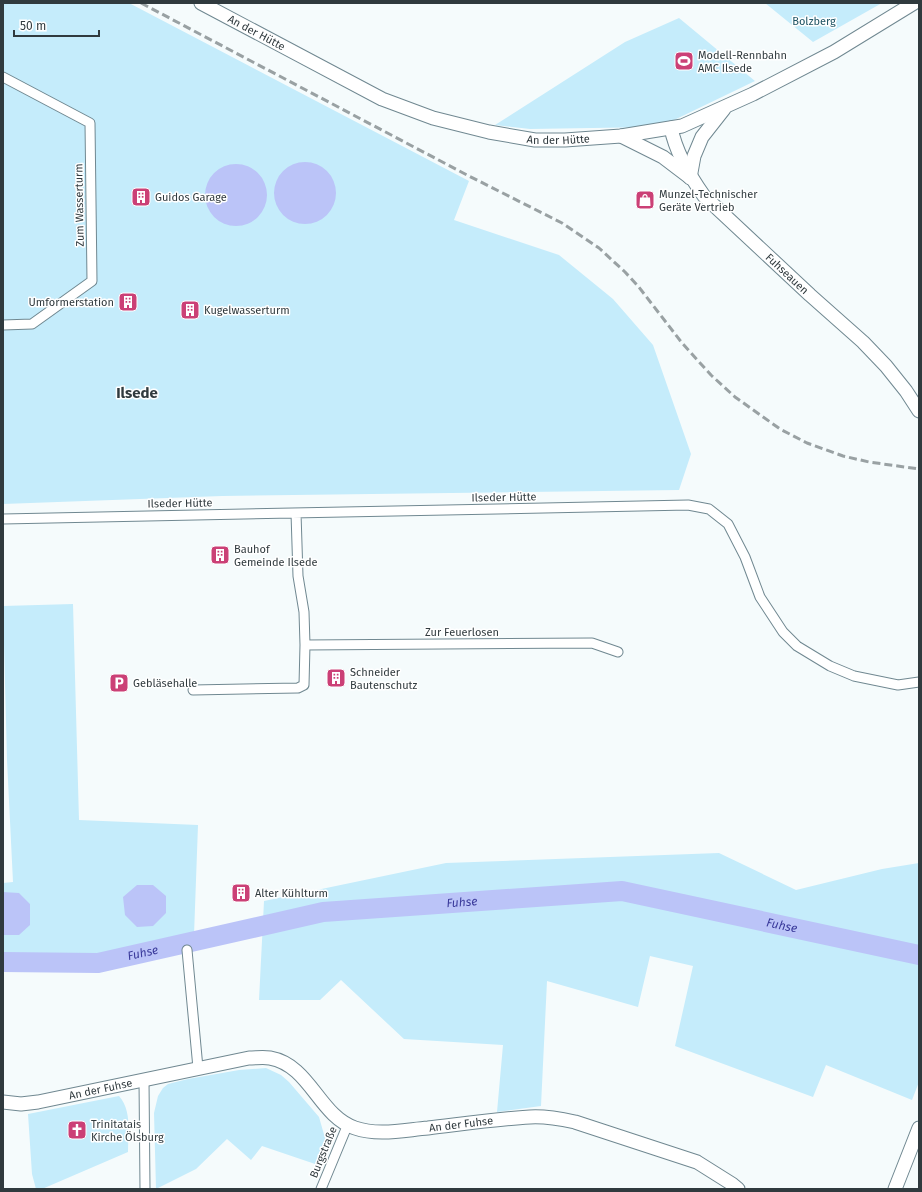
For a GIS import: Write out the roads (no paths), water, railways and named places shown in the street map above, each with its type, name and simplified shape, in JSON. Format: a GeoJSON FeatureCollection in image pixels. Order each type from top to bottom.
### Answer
{"type":"FeatureCollection","features":[{"type":"Feature","properties":{"kind":"street","name":"An der Hütte"},"geometry":{"type":"LineString","coordinates":[[201,3],[382,99],[433,118],[489,132],[535,140],[565,140],[621,136],[682,126],[725,108],[834,52],[914,3]]}},
{"type":"Feature","properties":{"kind":"street","name":"Zum Wasserturm"},"geometry":{"type":"LineString","coordinates":[[3,77],[90,123],[92,281],[32,324],[3,325]]}},
{"type":"Feature","properties":{"kind":"street"},"geometry":{"type":"LineString","coordinates":[[621,136],[663,157],[690,178],[694,156],[702,137],[725,108]]}},
{"type":"Feature","properties":{"kind":"street","name":"Fuhseauen"},"geometry":{"type":"LineString","coordinates":[[670,128],[674,142],[690,178],[704,196],[810,295],[863,342],[886,366],[906,391],[919,411]]}},
{"type":"Feature","properties":{"kind":"street","name":"Ilseder Hütte"},"geometry":{"type":"LineString","coordinates":[[3,519],[688,505],[709,509],[728,524],[745,557],[760,597],[783,632],[797,646],[830,666],[854,676],[898,685],[919,682]]}},
{"type":"Feature","properties":{"kind":"street"},"geometry":{"type":"LineString","coordinates":[[193,690],[298,688],[304,685],[304,612],[298,576],[296,513]]}},
{"type":"Feature","properties":{"kind":"street","name":"Zur Feuerlosen"},"geometry":{"type":"LineString","coordinates":[[305,645],[592,643],[618,652]]}},
{"type":"Feature","properties":{"kind":"street"},"geometry":{"type":"LineString","coordinates":[[187,950],[198,1068]]}},
{"type":"Feature","properties":{"kind":"street","name":"An der Fuhse"},"geometry":{"type":"LineString","coordinates":[[3,1102],[21,1104],[38,1102],[249,1058],[269,1058],[281,1061],[301,1076],[335,1115],[355,1128],[368,1131],[395,1132],[531,1117],[555,1118],[575,1122],[697,1162],[738,1189]]}},
{"type":"Feature","properties":{"kind":"street"},"geometry":{"type":"LineString","coordinates":[[144,1080],[145,1189]]}},
{"type":"Feature","properties":{"kind":"street","name":"Burgstraße"},"geometry":{"type":"LineString","coordinates":[[321,1189],[348,1124]]}},
{"type":"Feature","properties":{"kind":"street"},"geometry":{"type":"LineString","coordinates":[[895,1189],[919,1128]]}},
{"type":"Feature","properties":{"kind":"water"},"geometry":{"type":"Polygon","coordinates":[[[305,162],[317,165],[327,171],[333,181],[336,193],[333,205],[327,215],[317,221],[305,224],[293,221],[283,215],[277,205],[274,193],[277,181],[283,171],[293,165],[305,162]]]}},
{"type":"Feature","properties":{"kind":"water"},"geometry":{"type":"Polygon","coordinates":[[[236,164],[253,169],[258,173],[262,178],[267,195],[262,212],[258,217],[253,221],[236,226],[219,221],[214,217],[210,212],[205,195],[210,178],[214,173],[219,169],[236,164]]]}},
{"type":"Feature","properties":{"kind":"water"},"geometry":{"type":"Polygon","coordinates":[[[137,885],[153,885],[166,896],[166,913],[153,926],[137,927],[125,915],[123,897],[137,885]]]}},
{"type":"Feature","properties":{"kind":"water"},"geometry":{"type":"Polygon","coordinates":[[[3,892],[19,893],[30,904],[30,925],[19,935],[3,935],[3,892]]]}},
{"type":"Feature","properties":{"kind":"waterway","name":"Fuhse"},"geometry":{"type":"LineString","coordinates":[[3,962],[98,963],[323,912],[622,891],[919,955]]}},
{"type":"Feature","properties":{"kind":"railway"},"geometry":{"type":"LineString","coordinates":[[141,3],[467,175],[562,223],[599,248],[625,272],[638,286],[682,343],[711,375],[735,397],[780,429],[807,443],[843,456],[869,462],[919,469]]}},
{"type":"Feature","properties":{"kind":"place","name":"Modell-Rennbahn AMC Ilsede"},"geometry":{"type":"Point","coordinates":[684,61]}},
{"type":"Feature","properties":{"kind":"place","name":"Guidos Garage"},"geometry":{"type":"Point","coordinates":[141,197]}},
{"type":"Feature","properties":{"kind":"place","name":"Munzel-Technischer Geräte Vertrieb"},"geometry":{"type":"Point","coordinates":[645,200]}},
{"type":"Feature","properties":{"kind":"place","name":"Umformerstation"},"geometry":{"type":"Point","coordinates":[128,302]}},
{"type":"Feature","properties":{"kind":"place","name":"Kugelwasserturm"},"geometry":{"type":"Point","coordinates":[190,310]}},
{"type":"Feature","properties":{"kind":"place","name":"Bauhof Gemeinde Ilsede"},"geometry":{"type":"Point","coordinates":[220,555]}},
{"type":"Feature","properties":{"kind":"place","name":"Schneider Bautenschutz"},"geometry":{"type":"Point","coordinates":[336,678]}},
{"type":"Feature","properties":{"kind":"place","name":"Gebläsehalle"},"geometry":{"type":"Point","coordinates":[119,683]}},
{"type":"Feature","properties":{"kind":"place","name":"Alter Kühlturm"},"geometry":{"type":"Point","coordinates":[241,893]}},
{"type":"Feature","properties":{"kind":"place","name":"Trinitatais Kirche Ölsburg"},"geometry":{"type":"Point","coordinates":[77,1130]}},
{"type":"Feature","properties":{"kind":"district","name":"Ilsede"},"geometry":{"type":"Point","coordinates":[137,393]}},
{"type":"Feature","properties":{"kind":"park label","name":"Bolzberg"},"geometry":{"type":"Point","coordinates":[814,21]}}]}
